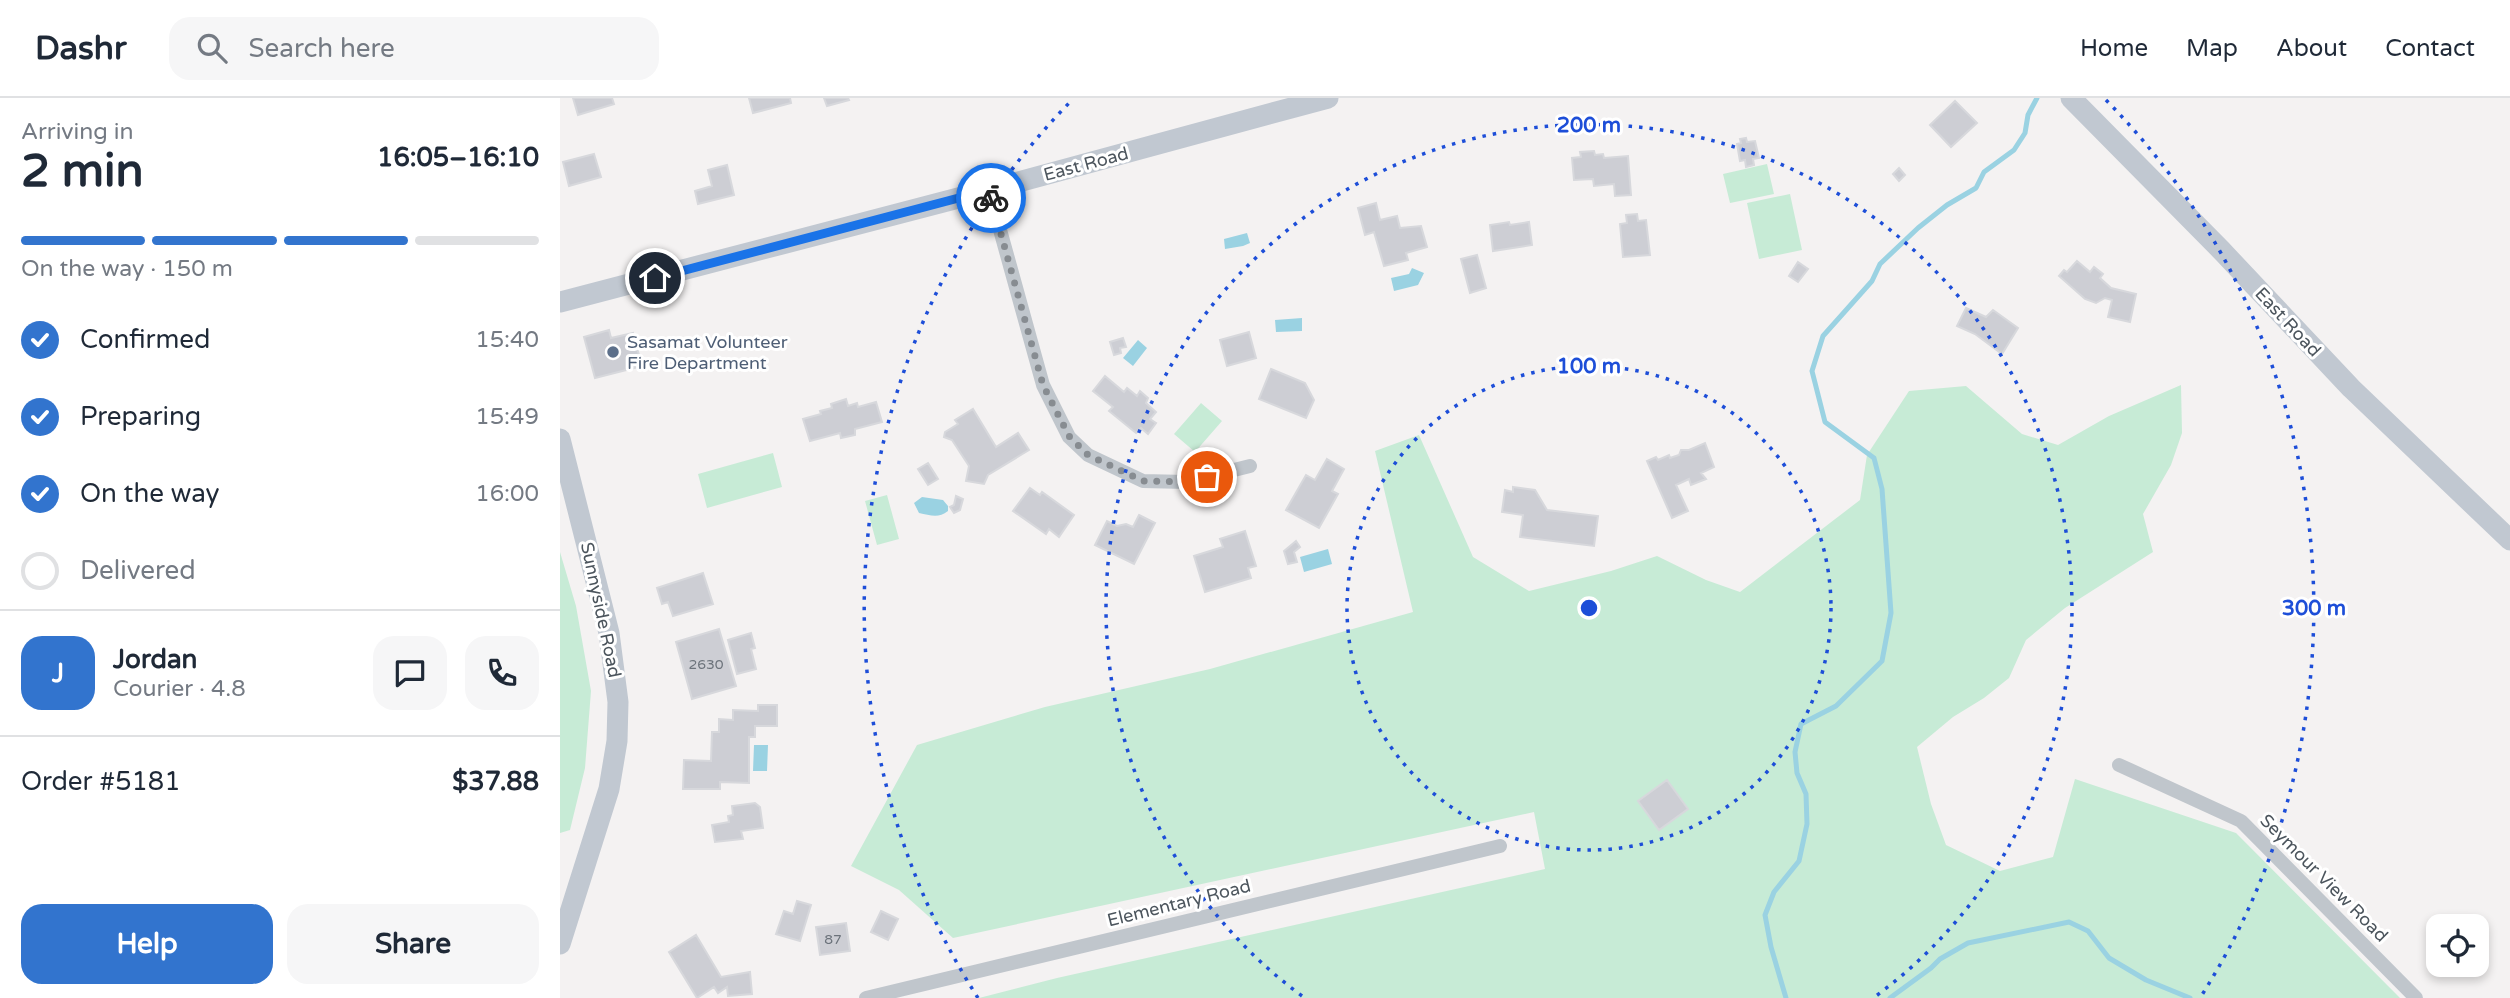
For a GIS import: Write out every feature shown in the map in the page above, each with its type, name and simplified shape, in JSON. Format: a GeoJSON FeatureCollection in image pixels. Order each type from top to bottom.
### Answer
{"type":"FeatureCollection","features":[{"type":"Feature","properties":{"kind":"main road","name":"East Road"},"geometry":{"type":"LineString","coordinates":[[560,302],[1328,98]]}},
{"type":"Feature","properties":{"kind":"main road","name":"East Road"},"geometry":{"type":"LineString","coordinates":[[2071,98],[2222,251],[2351,388],[2510,540]]}},
{"type":"Feature","properties":{"kind":"main road","name":"Sunnyside Road"},"geometry":{"type":"LineString","coordinates":[[560,439],[567,492],[609,633],[617,683],[618,720],[609,789],[560,944]]}},
{"type":"Feature","properties":{"kind":"street"},"geometry":{"type":"LineString","coordinates":[[989,190],[1043,385],[1069,436],[1088,455],[1143,481],[1186,482],[1250,466]]}},
{"type":"Feature","properties":{"kind":"street","name":"Seymour View Road"},"geometry":{"type":"LineString","coordinates":[[2119,765],[2241,821],[2416,998]]}},
{"type":"Feature","properties":{"kind":"street","name":"Elementary Road"},"geometry":{"type":"LineString","coordinates":[[866,998],[1500,846]]}},
{"type":"Feature","properties":{"kind":"green space"},"geometry":{"type":"Polygon","coordinates":[[[1767,164],[1774,194],[1730,203],[1723,174],[1767,164]]]}},
{"type":"Feature","properties":{"kind":"green space"},"geometry":{"type":"Polygon","coordinates":[[[1790,194],[1802,250],[1759,259],[1747,203],[1790,194]]]}},
{"type":"Feature","properties":{"kind":"green space"},"geometry":{"type":"Polygon","coordinates":[[[2181,385],[2182,433],[2171,465],[2143,514],[2153,552],[2065,608],[2026,640],[2009,678],[1984,698],[1953,717],[1917,747],[1931,804],[1946,845],[2000,871],[2053,857],[2075,779],[2236,833],[2400,998],[979,998],[1057,978],[1545,869],[1534,812],[953,938],[899,890],[851,866],[917,745],[1045,707],[1210,669],[1413,612],[1375,451],[1419,435],[1473,557],[1529,591],[1611,571],[1657,556],[1706,580],[1740,592],[1860,500],[1867,455],[1909,391],[1966,386],[2022,434],[2058,445],[2109,416],[2181,385]]]}},
{"type":"Feature","properties":{"kind":"green space"},"geometry":{"type":"Polygon","coordinates":[[[1201,403],[1222,421],[1195,452],[1174,434],[1201,403]]]}},
{"type":"Feature","properties":{"kind":"green space"},"geometry":{"type":"Polygon","coordinates":[[[773,453],[782,487],[707,508],[698,474],[773,453]]]}},
{"type":"Feature","properties":{"kind":"green space"},"geometry":{"type":"Polygon","coordinates":[[[887,495],[899,539],[877,545],[865,501],[887,495]]]}},
{"type":"Feature","properties":{"kind":"green space"},"geometry":{"type":"Polygon","coordinates":[[[560,552],[576,606],[591,691],[585,768],[570,830],[560,833],[560,552]]]}},
{"type":"Feature","properties":{"kind":"water"},"geometry":{"type":"Polygon","coordinates":[[[1247,233],[1250,243],[1225,249],[1224,239],[1247,233]]]}},
{"type":"Feature","properties":{"kind":"water"},"geometry":{"type":"Polygon","coordinates":[[[1412,268],[1424,273],[1418,285],[1394,291],[1391,278],[1409,274],[1412,268]]]}},
{"type":"Feature","properties":{"kind":"water"},"geometry":{"type":"Polygon","coordinates":[[[1302,318],[1302,331],[1276,332],[1275,320],[1302,318]]]}},
{"type":"Feature","properties":{"kind":"water"},"geometry":{"type":"Polygon","coordinates":[[[1138,340],[1147,348],[1133,366],[1123,358],[1138,340]]]}},
{"type":"Feature","properties":{"kind":"water"},"geometry":{"type":"Polygon","coordinates":[[[922,497],[943,500],[948,511],[937,516],[919,513],[914,503],[922,497]]]}},
{"type":"Feature","properties":{"kind":"water"},"geometry":{"type":"Polygon","coordinates":[[[1328,549],[1332,564],[1304,572],[1300,557],[1328,549]]]}},
{"type":"Feature","properties":{"kind":"water"},"geometry":{"type":"Polygon","coordinates":[[[754,745],[768,745],[767,771],[753,771],[754,745]]]}},
{"type":"Feature","properties":{"kind":"building"},"geometry":{"type":"Polygon","coordinates":[[[573,98],[612,98],[614,104],[578,115],[573,98]]]}},
{"type":"Feature","properties":{"kind":"building"},"geometry":{"type":"Polygon","coordinates":[[[749,98],[790,98],[791,103],[753,113],[749,98]]]}},
{"type":"Feature","properties":{"kind":"building"},"geometry":{"type":"Polygon","coordinates":[[[824,98],[848,98],[849,100],[827,106],[824,98]]]}},
{"type":"Feature","properties":{"kind":"building"},"geometry":{"type":"Polygon","coordinates":[[[1955,101],[1977,123],[1951,147],[1930,125],[1955,101]]]}},
{"type":"Feature","properties":{"kind":"building"},"geometry":{"type":"Polygon","coordinates":[[[1746,138],[1747,142],[1755,141],[1759,158],[1753,159],[1754,165],[1746,167],[1745,160],[1740,161],[1737,144],[1741,143],[1740,139],[1746,138]]]}},
{"type":"Feature","properties":{"kind":"building"},"geometry":{"type":"Polygon","coordinates":[[[1594,151],[1595,155],[1603,154],[1604,158],[1628,156],[1631,195],[1615,196],[1614,184],[1594,186],[1593,179],[1574,180],[1572,158],[1581,157],[1580,152],[1594,151]]]}},
{"type":"Feature","properties":{"kind":"building"},"geometry":{"type":"Polygon","coordinates":[[[594,154],[601,177],[569,186],[563,162],[594,154]]]}},
{"type":"Feature","properties":{"kind":"building"},"geometry":{"type":"Polygon","coordinates":[[[727,165],[734,195],[698,204],[695,191],[712,186],[708,170],[727,165]]]}},
{"type":"Feature","properties":{"kind":"building"},"geometry":{"type":"Polygon","coordinates":[[[1899,168],[1905,175],[1899,181],[1893,174],[1899,168]]]}},
{"type":"Feature","properties":{"kind":"building"},"geometry":{"type":"Polygon","coordinates":[[[1376,203],[1380,220],[1397,216],[1400,228],[1421,226],[1427,247],[1406,253],[1408,260],[1384,266],[1374,232],[1365,235],[1358,208],[1376,203]]]}},
{"type":"Feature","properties":{"kind":"building"},"geometry":{"type":"Polygon","coordinates":[[[1637,214],[1638,221],[1646,220],[1650,255],[1623,257],[1620,224],[1627,223],[1626,215],[1637,214]]]}},
{"type":"Feature","properties":{"kind":"building"},"geometry":{"type":"Polygon","coordinates":[[[1509,222],[1510,225],[1529,222],[1532,245],[1493,251],[1490,225],[1509,222]]]}},
{"type":"Feature","properties":{"kind":"building"},"geometry":{"type":"Polygon","coordinates":[[[1477,255],[1486,288],[1470,293],[1461,259],[1477,255]]]}},
{"type":"Feature","properties":{"kind":"building"},"geometry":{"type":"Polygon","coordinates":[[[2077,261],[2090,272],[2094,267],[2103,274],[2100,278],[2111,288],[2136,294],[2130,322],[2108,317],[2112,300],[2105,298],[2096,303],[2085,299],[2059,276],[2077,261]]]}},
{"type":"Feature","properties":{"kind":"building"},"geometry":{"type":"Polygon","coordinates":[[[1798,262],[1808,269],[1798,282],[1789,276],[1798,262]]]}},
{"type":"Feature","properties":{"kind":"building"},"geometry":{"type":"Polygon","coordinates":[[[1966,308],[1986,317],[1993,310],[2018,328],[2002,354],[1975,334],[1957,326],[1966,308]]]}},
{"type":"Feature","properties":{"kind":"building","name":"Sasamat Volunteer Fire Department"},"geometry":{"type":"Polygon","coordinates":[[[609,330],[611,338],[633,333],[642,366],[595,378],[584,337],[609,330]]]}},
{"type":"Feature","properties":{"kind":"building"},"geometry":{"type":"Polygon","coordinates":[[[1249,332],[1256,358],[1227,366],[1220,340],[1249,332]]]}},
{"type":"Feature","properties":{"kind":"building"},"geometry":{"type":"Polygon","coordinates":[[[1123,338],[1126,347],[1120,348],[1121,353],[1114,355],[1110,342],[1123,338]]]}},
{"type":"Feature","properties":{"kind":"building"},"geometry":{"type":"Polygon","coordinates":[[[1271,369],[1305,383],[1314,400],[1306,418],[1259,399],[1271,369]]]}},
{"type":"Feature","properties":{"kind":"building"},"geometry":{"type":"Polygon","coordinates":[[[1105,376],[1124,392],[1127,388],[1137,396],[1140,391],[1148,398],[1146,403],[1156,412],[1150,419],[1156,423],[1148,434],[1141,428],[1136,433],[1109,411],[1113,407],[1093,391],[1105,376]]]}},
{"type":"Feature","properties":{"kind":"building"},"geometry":{"type":"Polygon","coordinates":[[[846,399],[848,406],[857,403],[858,407],[876,402],[882,422],[855,429],[855,435],[841,438],[840,433],[810,441],[803,419],[821,414],[820,411],[832,408],[831,404],[846,399]]]}},
{"type":"Feature","properties":{"kind":"building"},"geometry":{"type":"Polygon","coordinates":[[[973,409],[996,447],[1018,433],[1029,450],[988,475],[984,484],[966,481],[969,466],[952,440],[944,437],[945,432],[958,424],[955,420],[973,409]]]}},
{"type":"Feature","properties":{"kind":"building"},"geometry":{"type":"Polygon","coordinates":[[[1705,443],[1714,467],[1701,473],[1706,479],[1691,485],[1689,479],[1676,485],[1688,511],[1672,518],[1647,461],[1669,455],[1670,458],[1679,455],[1681,450],[1689,450],[1705,443]]]}},
{"type":"Feature","properties":{"kind":"building"},"geometry":{"type":"Polygon","coordinates":[[[1327,459],[1344,469],[1332,491],[1338,494],[1319,528],[1286,510],[1306,475],[1315,480],[1327,459]]]}},
{"type":"Feature","properties":{"kind":"building"},"geometry":{"type":"Polygon","coordinates":[[[928,463],[938,479],[928,485],[918,469],[928,463]]]}},
{"type":"Feature","properties":{"kind":"building"},"geometry":{"type":"Polygon","coordinates":[[[1513,487],[1535,490],[1547,510],[1598,516],[1594,546],[1520,537],[1523,515],[1502,512],[1505,490],[1513,492],[1513,487]]]}},
{"type":"Feature","properties":{"kind":"building"},"geometry":{"type":"Polygon","coordinates":[[[1030,488],[1040,495],[1042,492],[1074,515],[1059,537],[1049,529],[1046,534],[1013,511],[1030,488]]]}},
{"type":"Feature","properties":{"kind":"building"},"geometry":{"type":"Polygon","coordinates":[[[956,496],[963,499],[960,510],[954,513],[950,507],[954,505],[956,496]]]}},
{"type":"Feature","properties":{"kind":"building"},"geometry":{"type":"Polygon","coordinates":[[[1139,515],[1155,523],[1134,564],[1095,545],[1107,521],[1117,526],[1126,524],[1133,527],[1139,515]]]}},
{"type":"Feature","properties":{"kind":"building"},"geometry":{"type":"Polygon","coordinates":[[[1245,531],[1256,566],[1248,568],[1251,578],[1205,592],[1194,556],[1223,547],[1220,539],[1245,531]]]}},
{"type":"Feature","properties":{"kind":"building"},"geometry":{"type":"Polygon","coordinates":[[[1296,541],[1300,547],[1294,552],[1297,562],[1288,564],[1284,551],[1296,541]]]}},
{"type":"Feature","properties":{"kind":"building"},"geometry":{"type":"Polygon","coordinates":[[[703,573],[713,604],[673,616],[668,602],[662,604],[657,588],[703,573]]]}},
{"type":"Feature","properties":{"kind":"building"},"geometry":{"type":"Polygon","coordinates":[[[719,629],[736,686],[692,699],[676,642],[719,629]]]}},
{"type":"Feature","properties":{"kind":"building"},"geometry":{"type":"Polygon","coordinates":[[[751,633],[755,648],[751,649],[756,669],[737,674],[728,640],[751,633]]]}},
{"type":"Feature","properties":{"kind":"building"},"geometry":{"type":"Polygon","coordinates":[[[758,705],[777,705],[777,726],[755,726],[755,737],[749,737],[749,783],[720,782],[720,789],[683,789],[684,760],[711,761],[712,732],[719,732],[719,719],[733,720],[733,710],[758,711],[758,705]]]}},
{"type":"Feature","properties":{"kind":"building"},"geometry":{"type":"Polygon","coordinates":[[[1667,780],[1688,809],[1659,830],[1638,801],[1667,780]]]}},
{"type":"Feature","properties":{"kind":"building"},"geometry":{"type":"Polygon","coordinates":[[[755,803],[760,807],[763,828],[741,831],[743,839],[715,842],[712,825],[729,822],[728,816],[733,815],[732,806],[755,803]]]}},
{"type":"Feature","properties":{"kind":"building"},"geometry":{"type":"Polygon","coordinates":[[[797,901],[811,905],[800,941],[776,934],[784,911],[793,914],[797,901]]]}},
{"type":"Feature","properties":{"kind":"building"},"geometry":{"type":"Polygon","coordinates":[[[881,911],[898,919],[888,940],[871,932],[881,911]]]}},
{"type":"Feature","properties":{"kind":"building"},"geometry":{"type":"Polygon","coordinates":[[[846,923],[850,951],[820,955],[816,927],[846,923]]]}},
{"type":"Feature","properties":{"kind":"building"},"geometry":{"type":"Polygon","coordinates":[[[696,935],[721,977],[750,972],[752,994],[728,996],[727,987],[718,993],[714,987],[697,998],[669,952],[696,935]]]}},
{"type":"Feature","properties":{"kind":"waterway"},"geometry":{"type":"LineString","coordinates":[[1786,998],[1765,915],[1774,892],[1799,861],[1807,824],[1806,794],[1797,773],[1795,752],[1801,724],[1836,706],[1882,661],[1891,613],[1882,489],[1874,458],[1825,422],[1812,371],[1823,336],[1872,281],[1880,264],[1947,205],[1976,188],[1984,172],[2014,150],[2025,133],[2028,115],[2037,98]]}},
{"type":"Feature","properties":{"kind":"waterway"},"geometry":{"type":"LineString","coordinates":[[1890,998],[1940,959],[1968,943],[2069,922],[2088,931],[2109,958],[2146,980],[2190,998]]}},
{"type":"Feature","properties":{"kind":"way so far"},"geometry":{"type":"LineString","coordinates":[[991,198],[1043,385],[1069,436],[1088,455],[1143,481],[1186,482],[1207,477]]}},
{"type":"Feature","properties":{"kind":"place","name":"Sasamat Volunteer Fire Department"},"geometry":{"type":"Point","coordinates":[613,352]}},
{"type":"Feature","properties":{"kind":"route"},"geometry":{"type":"LineString","coordinates":[[655,278],[989,190],[991,198]]}}]}
